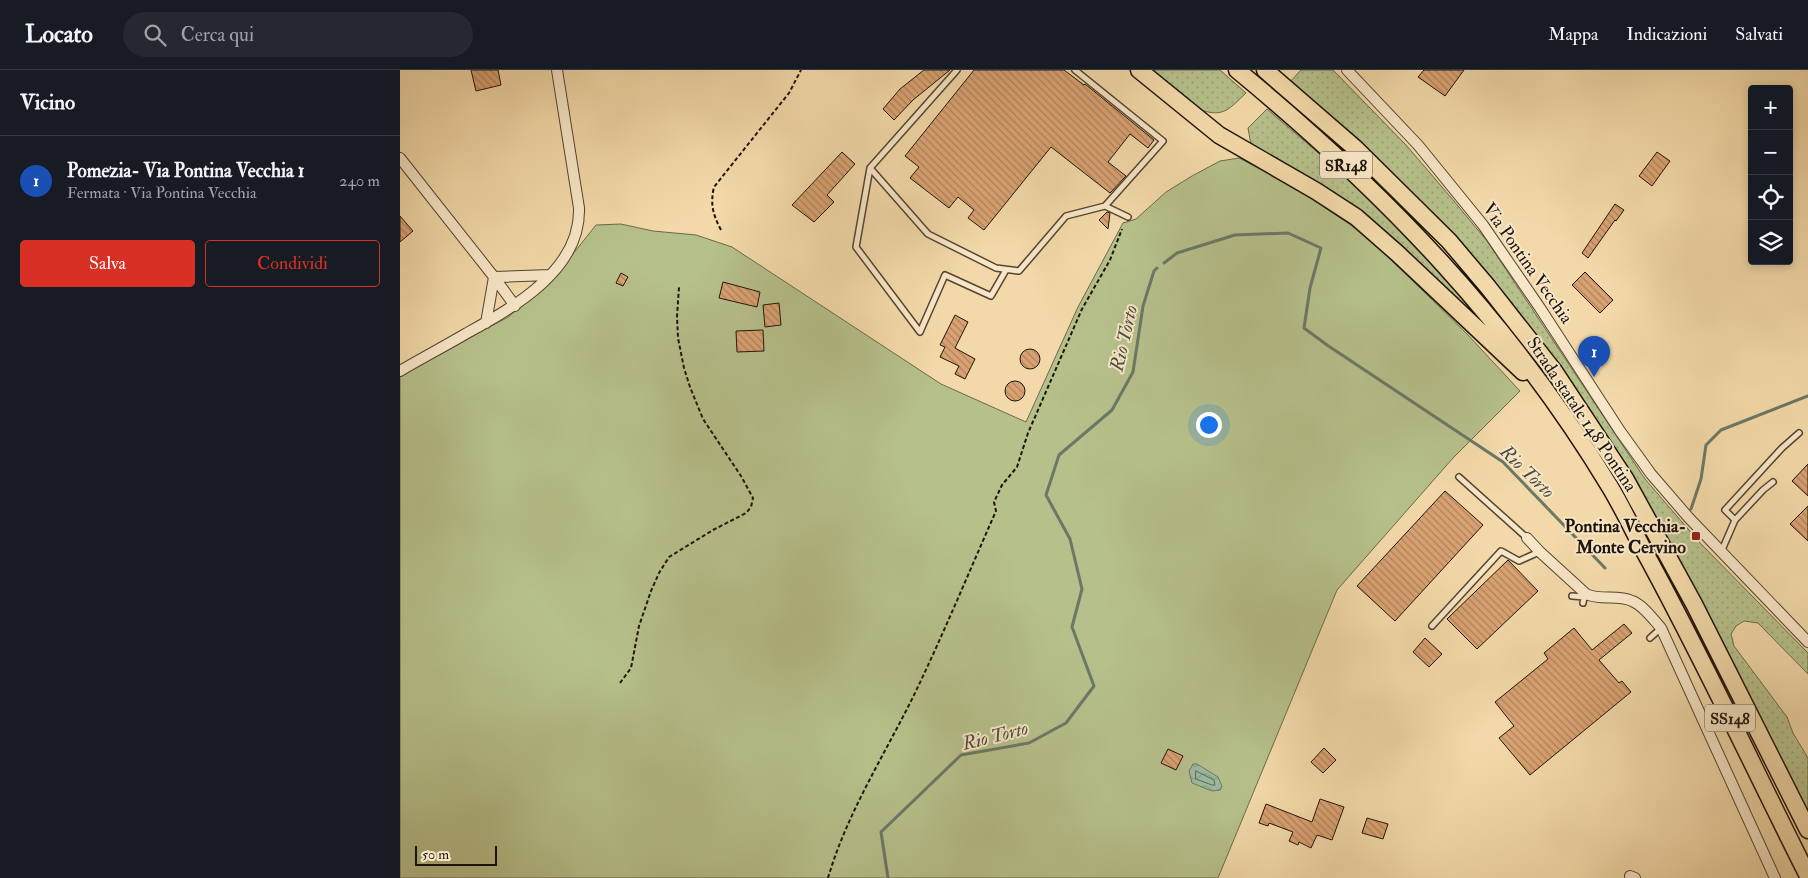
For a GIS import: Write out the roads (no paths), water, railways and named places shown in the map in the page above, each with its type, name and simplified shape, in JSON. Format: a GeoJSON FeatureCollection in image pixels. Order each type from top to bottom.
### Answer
{"type":"FeatureCollection","features":[{"type":"Feature","properties":{"kind":"highway"},"geometry":{"type":"LineString","coordinates":[[1139,70],[1219,135],[1316,191],[1364,224],[1553,400]]}},
{"type":"Feature","properties":{"kind":"highway","name":"SR148"},"geometry":{"type":"LineString","coordinates":[[1264,70],[1355,148],[1449,241]]}},
{"type":"Feature","properties":{"kind":"highway","name":"SR148"},"geometry":{"type":"LineString","coordinates":[[1243,75],[1374,190],[1438,256]]}},
{"type":"Feature","properties":{"kind":"highway","name":"Strada statale 148 Pontina"},"geometry":{"type":"LineString","coordinates":[[1449,241],[1554,371],[1626,480],[1694,604],[1808,830]]}},
{"type":"Feature","properties":{"kind":"highway","name":"Strada statale 148 Pontina"},"geometry":{"type":"LineString","coordinates":[[1438,256],[1502,331],[1553,400],[1610,487],[1679,615],[1808,876]]}},
{"type":"Feature","properties":{"kind":"street"},"geometry":{"type":"LineString","coordinates":[[400,371],[515,306],[550,275],[564,257],[575,237],[580,214],[557,70]]}},
{"type":"Feature","properties":{"kind":"street","name":"Via Pontina Vecchia"},"geometry":{"type":"LineString","coordinates":[[1347,70],[1407,133],[1460,195],[1516,272],[1638,456],[1675,502],[1808,642]]}},
{"type":"Feature","properties":{"kind":"street"},"geometry":{"type":"LineString","coordinates":[[400,158],[515,306]]}},
{"type":"Feature","properties":{"kind":"street"},"geometry":{"type":"LineString","coordinates":[[494,277],[550,275]]}},
{"type":"Feature","properties":{"kind":"street"},"geometry":{"type":"LineString","coordinates":[[486,323],[494,277]]}},
{"type":"Feature","properties":{"kind":"street"},"geometry":{"type":"LineString","coordinates":[[1527,538],[1586,594],[1587,599],[1631,600],[1640,605],[1661,628],[1775,878]]}},
{"type":"Feature","properties":{"kind":"lane"},"geometry":{"type":"LineString","coordinates":[[957,70],[870,168],[856,247],[920,332],[946,275],[991,296],[1006,270]]}},
{"type":"Feature","properties":{"kind":"lane"},"geometry":{"type":"LineString","coordinates":[[870,168],[928,234],[996,268],[1019,271],[1066,216],[1105,206],[1163,142],[1075,70]]}},
{"type":"Feature","properties":{"kind":"lane"},"geometry":{"type":"LineString","coordinates":[[1105,206],[1128,217]]}},
{"type":"Feature","properties":{"kind":"lane"},"geometry":{"type":"LineString","coordinates":[[1735,520],[1725,510],[1782,448],[1799,433]]}},
{"type":"Feature","properties":{"kind":"lane"},"geometry":{"type":"LineString","coordinates":[[1459,478],[1527,538]]}},
{"type":"Feature","properties":{"kind":"lane"},"geometry":{"type":"LineString","coordinates":[[1722,550],[1735,520],[1763,490],[1774,482]]}},
{"type":"Feature","properties":{"kind":"lane"},"geometry":{"type":"LineString","coordinates":[[1432,626],[1501,551],[1519,561],[1540,552]]}},
{"type":"Feature","properties":{"kind":"lane"},"geometry":{"type":"LineString","coordinates":[[1572,596],[1587,599]]}},
{"type":"Feature","properties":{"kind":"lane"},"geometry":{"type":"LineString","coordinates":[[1650,638],[1661,628]]}},
{"type":"Feature","properties":{"kind":"water"},"geometry":{"type":"Polygon","coordinates":[[[1193,764],[1197,764],[1218,777],[1222,786],[1220,790],[1212,791],[1192,783],[1189,771],[1193,764]]]}},
{"type":"Feature","properties":{"kind":"waterway","name":"Rio Torto"},"geometry":{"type":"LineString","coordinates":[[1164,263],[1177,253],[1235,235],[1288,233],[1321,248],[1310,288],[1304,328],[1503,462],[1605,568]]}},
{"type":"Feature","properties":{"kind":"waterway","name":"Rio Torto"},"geometry":{"type":"LineString","coordinates":[[888,878],[881,832],[961,755],[1029,743],[1066,723],[1094,686],[1072,627],[1082,589],[1070,539],[1046,495],[1059,455],[1112,410],[1133,372],[1143,306],[1154,271],[1157,268]]}},
{"type":"Feature","properties":{"kind":"waterway","name":"Rio Torto"},"geometry":{"type":"LineString","coordinates":[[1691,509],[1701,479],[1706,445],[1721,430],[1808,396]]}},
{"type":"Feature","properties":{"kind":"place","name":"Pomezia- Via Pontina Vecchia 1"},"geometry":{"type":"Point","coordinates":[1594,377]}},
{"type":"Feature","properties":{"kind":"place","name":"Pontina Vecchia- Monte Cervino"},"geometry":{"type":"Point","coordinates":[1696,536]}}]}
